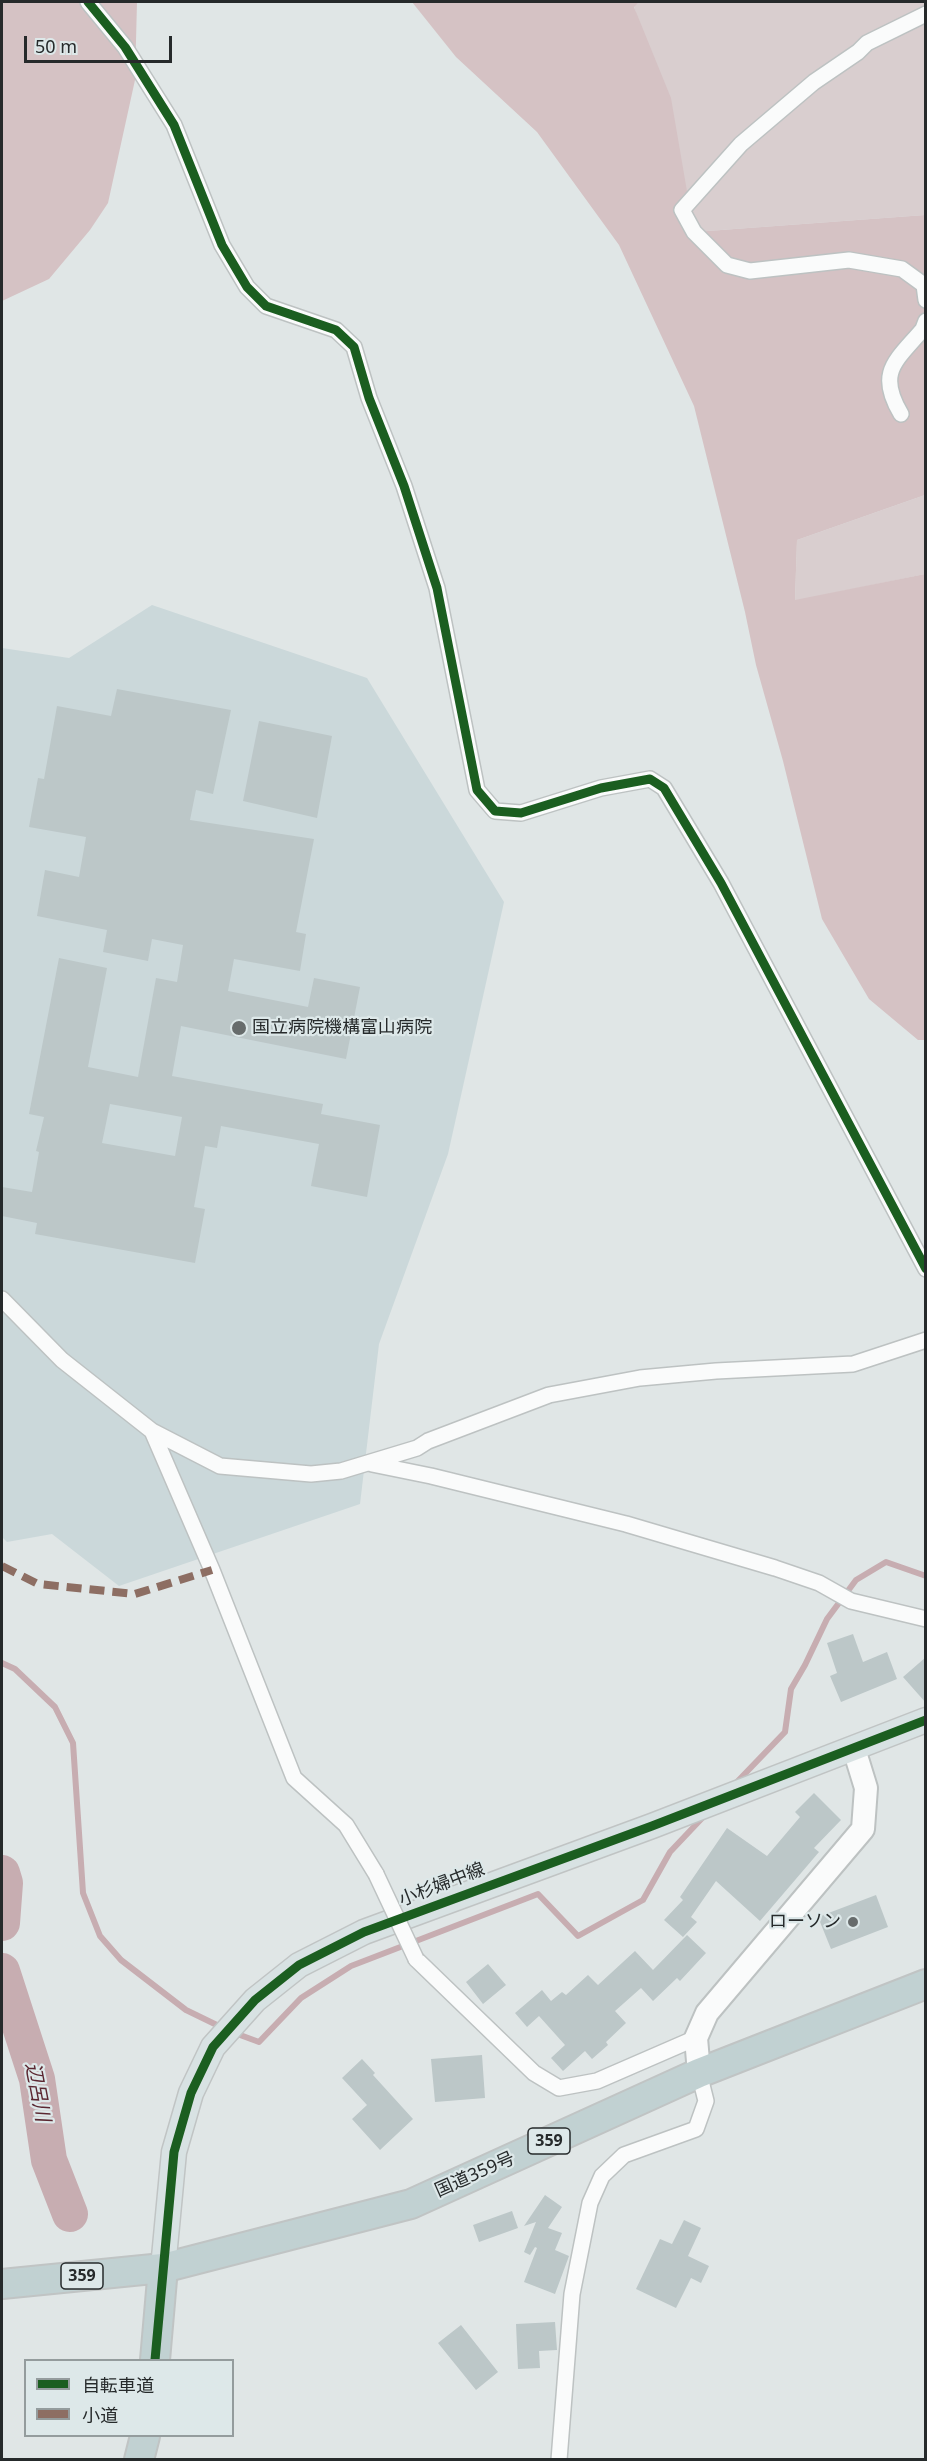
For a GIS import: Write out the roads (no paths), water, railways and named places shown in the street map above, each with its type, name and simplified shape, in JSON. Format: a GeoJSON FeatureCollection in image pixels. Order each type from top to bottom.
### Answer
{"type":"FeatureCollection","features":[{"type":"Feature","properties":{"kind":"highway","name":"国道359号"},"geometry":{"type":"LineString","coordinates":[[2,2284],[163,2268],[411,2204],[699,2073],[926,1984]]}},
{"type":"Feature","properties":{"kind":"highway"},"geometry":{"type":"LineString","coordinates":[[155,2359],[163,2268]]}},
{"type":"Feature","properties":{"kind":"highway"},"geometry":{"type":"LineString","coordinates":[[139,2460],[145,2437]]}},
{"type":"Feature","properties":{"kind":"main road","name":"小杉婦中線"},"geometry":{"type":"LineString","coordinates":[[163,2268],[174,2152],[191,2093],[213,2047],[255,2000],[299,1965],[364,1932],[926,1720]]}},
{"type":"Feature","properties":{"kind":"street"},"geometry":{"type":"LineString","coordinates":[[87,2],[125,47],[174,125],[222,245],[247,287],[266,306],[336,330],[354,347],[369,398],[404,486],[437,588],[477,790],[495,811],[521,813],[601,788],[650,779],[664,788],[721,883],[926,1269]]}},
{"type":"Feature","properties":{"kind":"street"},"geometry":{"type":"LineString","coordinates":[[926,14],[867,43],[858,52],[814,82],[741,144],[682,210],[694,232],[727,265],[750,271],[849,260],[902,269],[924,285],[926,300]]}},
{"type":"Feature","properties":{"kind":"street"},"geometry":{"type":"LineString","coordinates":[[901,414],[891,396],[889,386],[891,367],[923,328],[926,321]]}},
{"type":"Feature","properties":{"kind":"street"},"geometry":{"type":"LineString","coordinates":[[2,1299],[62,1360],[152,1431],[220,1466],[311,1474],[341,1471],[370,1464],[417,1448],[428,1441],[549,1395],[640,1378],[716,1371],[853,1364],[926,1340]]}},
{"type":"Feature","properties":{"kind":"street"},"geometry":{"type":"LineString","coordinates":[[152,1431],[212,1570],[294,1778],[346,1825],[376,1874],[416,1959],[534,2073],[559,2088],[597,2081],[696,2038]]}},
{"type":"Feature","properties":{"kind":"street"},"geometry":{"type":"LineString","coordinates":[[370,1464],[431,1476],[626,1524],[786,1571],[819,1583],[851,1601],[926,1619]]}},
{"type":"Feature","properties":{"kind":"street"},"geometry":{"type":"LineString","coordinates":[[558,2460],[572,2294],[590,2203],[602,2176],[624,2156],[696,2129],[706,2101],[699,2073],[696,2038],[707,2013],[863,1829],[867,1788],[854,1749]]}},
{"type":"Feature","properties":{"kind":"waterway"},"geometry":{"type":"LineString","coordinates":[[735,1784],[785,1732],[791,1689],[827,1619],[856,1580],[886,1562],[926,1576]]}},
{"type":"Feature","properties":{"kind":"waterway"},"geometry":{"type":"LineString","coordinates":[[2,1663],[15,1669],[55,1707],[73,1743],[83,1893],[100,1936],[121,1960],[186,2010],[223,2028]]}},
{"type":"Feature","properties":{"kind":"waterway"},"geometry":{"type":"LineString","coordinates":[[232,2032],[259,2042],[301,1998],[351,1966],[538,1894],[578,1936],[643,1900],[670,1852],[705,1815]]}},
{"type":"Feature","properties":{"kind":"waterway","name":"辺呂川"},"geometry":{"type":"LineString","coordinates":[[2,1873],[5,1883],[2,1923]]}},
{"type":"Feature","properties":{"kind":"waterway","name":"辺呂川"},"geometry":{"type":"LineString","coordinates":[[2,1971],[37,2079],[49,2160],[70,2214]]}},
{"type":"Feature","properties":{"kind":"place","name":"国立病院機構富山病院"},"geometry":{"type":"Point","coordinates":[239,1028]}},
{"type":"Feature","properties":{"kind":"place","name":"ローソン"},"geometry":{"type":"Point","coordinates":[853,1922]}}]}
